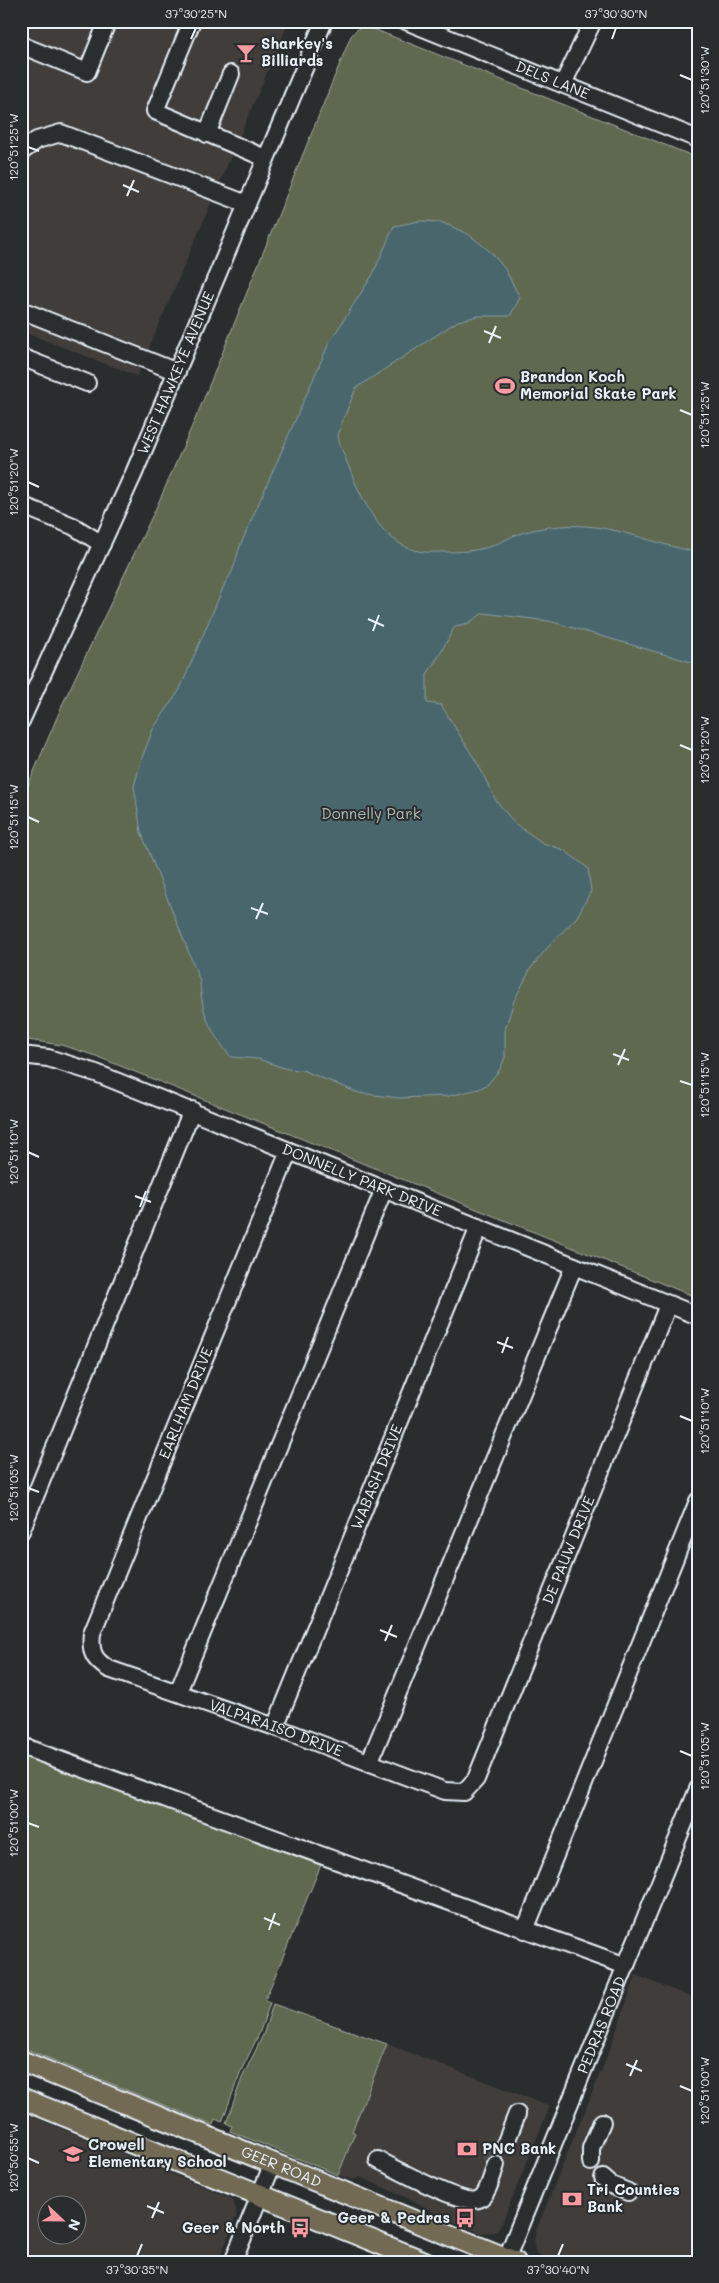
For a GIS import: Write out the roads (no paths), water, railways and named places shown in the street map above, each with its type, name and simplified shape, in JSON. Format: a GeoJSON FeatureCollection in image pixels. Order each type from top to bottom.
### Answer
{"type":"FeatureCollection","features":[{"type":"Feature","properties":{"kind":"main road","name":"GEER ROAD"},"geometry":{"type":"LineString","coordinates":[[21,2062],[509,2261]]}},
{"type":"Feature","properties":{"kind":"main road"},"geometry":{"type":"LineString","coordinates":[[21,2098],[425,2262]]}},
{"type":"Feature","properties":{"kind":"street"},"geometry":{"type":"LineString","coordinates":[[21,45],[87,72],[106,24],[98,21]]}},
{"type":"Feature","properties":{"kind":"street"},"geometry":{"type":"LineString","coordinates":[[192,21],[155,111],[265,158]]}},
{"type":"Feature","properties":{"kind":"street","name":"WEST HAWKEYE AVENUE"},"geometry":{"type":"LineString","coordinates":[[21,721],[102,544],[177,372],[324,21]]}},
{"type":"Feature","properties":{"kind":"street","name":"DELS LANE"},"geometry":{"type":"LineString","coordinates":[[406,21],[698,138]]}},
{"type":"Feature","properties":{"kind":"street"},"geometry":{"type":"LineString","coordinates":[[563,84],[593,21]]}},
{"type":"Feature","properties":{"kind":"street"},"geometry":{"type":"LineString","coordinates":[[207,134],[231,74]]}},
{"type":"Feature","properties":{"kind":"street"},"geometry":{"type":"LineString","coordinates":[[21,152],[36,140],[61,133],[247,204]]}},
{"type":"Feature","properties":{"kind":"street"},"geometry":{"type":"LineString","coordinates":[[21,310],[177,372]]}},
{"type":"Feature","properties":{"kind":"street"},"geometry":{"type":"LineString","coordinates":[[21,357],[87,383]]}},
{"type":"Feature","properties":{"kind":"street"},"geometry":{"type":"LineString","coordinates":[[21,505],[73,526],[102,544]]}},
{"type":"Feature","properties":{"kind":"street","name":"DONNELLY PARK DRIVE"},"geometry":{"type":"LineString","coordinates":[[21,1055],[48,1058],[75,1066],[192,1110],[698,1316]]}},
{"type":"Feature","properties":{"kind":"street"},"geometry":{"type":"LineString","coordinates":[[21,1531],[192,1110]]}},
{"type":"Feature","properties":{"kind":"street","name":"EARLHAM DRIVE"},"geometry":{"type":"LineString","coordinates":[[92,1656],[90,1645],[92,1633],[289,1151]]}},
{"type":"Feature","properties":{"kind":"street"},"geometry":{"type":"LineString","coordinates":[[178,1692],[384,1189]]}},
{"type":"Feature","properties":{"kind":"street","name":"WABASH DRIVE"},"geometry":{"type":"LineString","coordinates":[[275,1727],[479,1227]]}},
{"type":"Feature","properties":{"kind":"street"},"geometry":{"type":"LineString","coordinates":[[369,1763],[574,1266]]}},
{"type":"Feature","properties":{"kind":"street","name":"DE PAUW DRIVE"},"geometry":{"type":"LineString","coordinates":[[464,1792],[476,1779],[668,1304]]}},
{"type":"Feature","properties":{"kind":"street"},"geometry":{"type":"LineString","coordinates":[[525,1930],[698,1501]]}},
{"type":"Feature","properties":{"kind":"street","name":"VALPARAISO DRIVE"},"geometry":{"type":"LineString","coordinates":[[92,1656],[108,1669],[275,1727],[445,1791],[464,1792]]}},
{"type":"Feature","properties":{"kind":"street"},"geometry":{"type":"LineString","coordinates":[[21,1746],[626,1966]]}},
{"type":"Feature","properties":{"kind":"street","name":"PEDRAS ROAD"},"geometry":{"type":"LineString","coordinates":[[509,2261],[698,1789]]}},
{"type":"Feature","properties":{"kind":"street"},"geometry":{"type":"LineString","coordinates":[[502,2140],[514,2112]]}},
{"type":"Feature","properties":{"kind":"street"},"geometry":{"type":"LineString","coordinates":[[591,2162],[591,2148],[602,2122]]}},
{"type":"Feature","properties":{"kind":"street"},"geometry":{"type":"LineString","coordinates":[[378,2160],[466,2201],[474,2201],[484,2195],[493,2164]]}},
{"type":"Feature","properties":{"kind":"street"},"geometry":{"type":"LineString","coordinates":[[233,2262],[273,2164]]}},
{"type":"Feature","properties":{"kind":"street"},"geometry":{"type":"LineString","coordinates":[[603,2178],[611,2185],[628,2192]]}},
{"type":"Feature","properties":{"kind":"water"},"geometry":{"type":"Polygon","coordinates":[[[420,221],[441,222],[468,234],[492,253],[505,269],[520,298],[510,316],[478,316],[458,321],[356,388],[338,436],[359,491],[376,521],[399,543],[421,552],[474,550],[492,546],[531,530],[555,526],[580,526],[614,530],[698,552],[698,664],[549,621],[483,613],[469,623],[455,626],[427,674],[427,703],[441,705],[479,766],[495,799],[514,823],[543,843],[564,850],[588,868],[591,891],[577,917],[531,968],[514,1001],[505,1029],[505,1057],[500,1069],[488,1084],[479,1089],[449,1096],[399,1098],[359,1093],[302,1070],[287,1069],[258,1059],[231,1057],[217,1039],[208,1022],[200,981],[141,832],[134,786],[153,729],[179,691],[329,343],[373,274],[394,226],[420,221]]]}},
{"type":"Feature","properties":{"kind":"tunnel"},"geometry":{"type":"LineString","coordinates":[[489,2162],[499,2139]]}},
{"type":"Feature","properties":{"kind":"place","name":"Sharkey's Billiards"},"geometry":{"type":"Point","coordinates":[246,53]}},
{"type":"Feature","properties":{"kind":"place","name":"Brandon Koch Memorial Skate Park"},"geometry":{"type":"Point","coordinates":[505,386]}},
{"type":"Feature","properties":{"kind":"place","name":"PNC Bank"},"geometry":{"type":"Point","coordinates":[467,2149]}},
{"type":"Feature","properties":{"kind":"place","name":"Crowell Elementary School"},"geometry":{"type":"Point","coordinates":[73,2154]}},
{"type":"Feature","properties":{"kind":"place","name":"Tri Counties Bank"},"geometry":{"type":"Point","coordinates":[572,2199]}},
{"type":"Feature","properties":{"kind":"place","name":"Geer & Pedras"},"geometry":{"type":"Point","coordinates":[465,2218]}},
{"type":"Feature","properties":{"kind":"place","name":"Geer & North"},"geometry":{"type":"Point","coordinates":[300,2228]}},
{"type":"Feature","properties":{"kind":"park label","name":"Donnelly Park"},"geometry":{"type":"Point","coordinates":[371,814]}}]}
